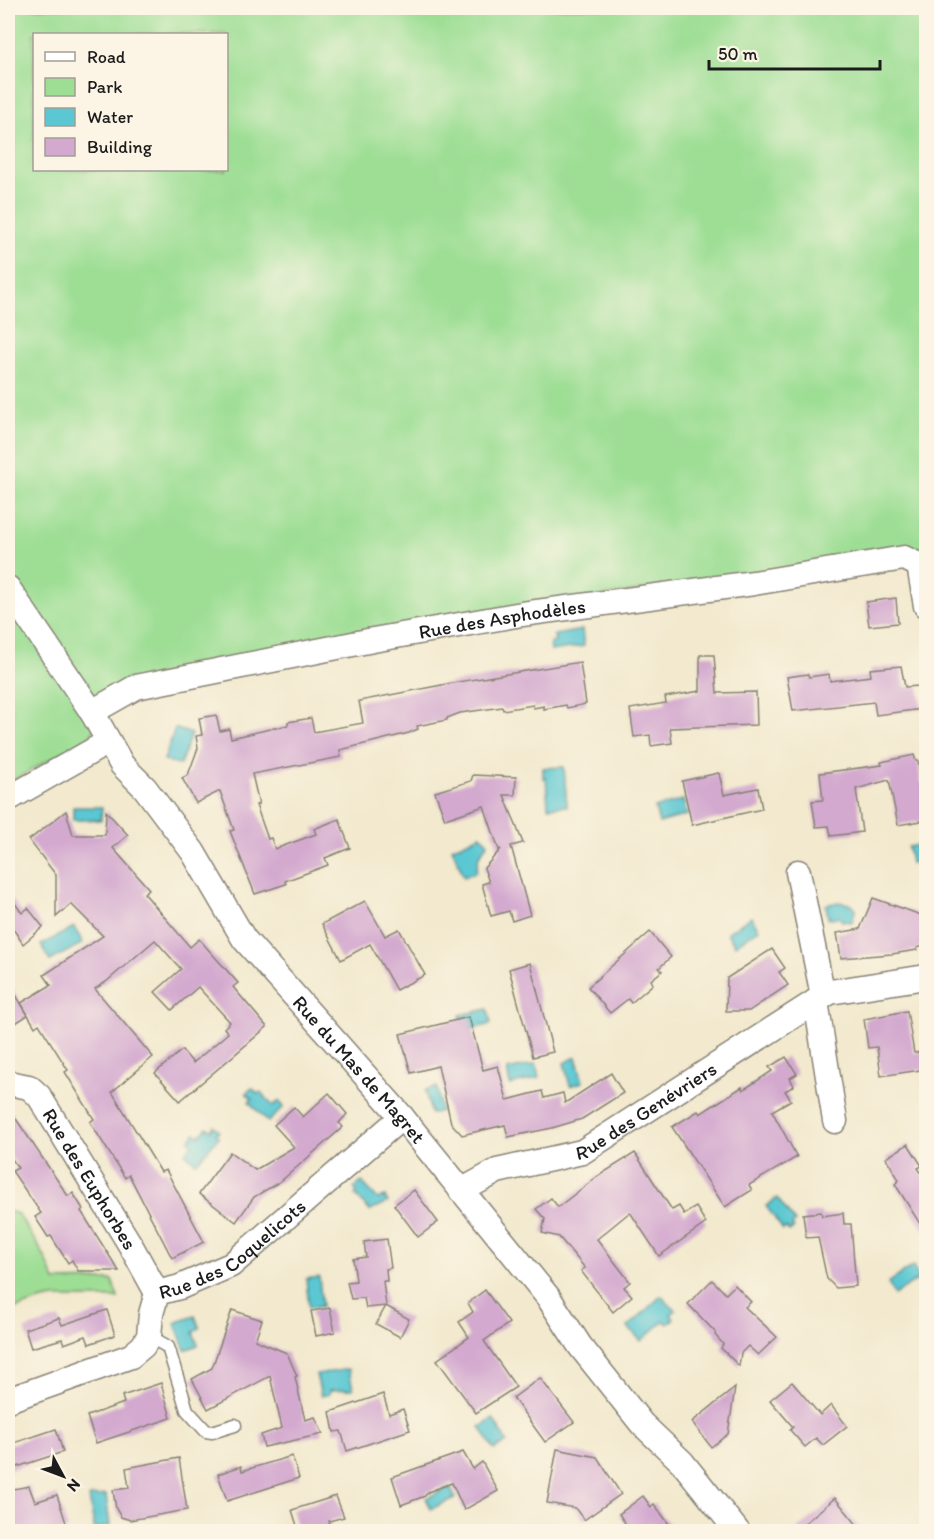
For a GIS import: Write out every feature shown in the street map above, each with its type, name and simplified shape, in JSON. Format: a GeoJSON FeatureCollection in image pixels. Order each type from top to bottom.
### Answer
{"type":"FeatureCollection","features":[{"type":"Feature","properties":{"kind":"street","name":"Rue des Asphodèles"},"geometry":{"type":"LineString","coordinates":[[92,712],[136,687],[384,638],[522,614],[754,583],[904,558],[919,564],[927,606]]}},
{"type":"Feature","properties":{"kind":"street","name":"Rue du Mas de Magret"},"geometry":{"type":"LineString","coordinates":[[8,588],[92,712],[122,765],[146,788],[193,852],[244,939],[402,1117],[548,1297],[580,1346],[642,1424],[682,1462],[738,1532]]}},
{"type":"Feature","properties":{"kind":"street"},"geometry":{"type":"LineString","coordinates":[[8,799],[108,742]]}},
{"type":"Feature","properties":{"kind":"street"},"geometry":{"type":"LineString","coordinates":[[798,872],[820,999],[835,1121]]}},
{"type":"Feature","properties":{"kind":"street","name":"Rue des Genévriers"},"geometry":{"type":"LineString","coordinates":[[461,1191],[497,1171],[582,1152],[830,992],[927,977]]}},
{"type":"Feature","properties":{"kind":"street","name":"Rue des Euphorbes"},"geometry":{"type":"LineString","coordinates":[[8,1083],[29,1087],[39,1096],[132,1246],[157,1293]]}},
{"type":"Feature","properties":{"kind":"street","name":"Rue des Coquelicots"},"geometry":{"type":"LineString","coordinates":[[149,1336],[151,1314],[157,1293],[180,1287],[231,1265],[402,1117]]}},
{"type":"Feature","properties":{"kind":"street"},"geometry":{"type":"LineString","coordinates":[[8,1400],[131,1356],[143,1346],[149,1336]]}},
{"type":"Feature","properties":{"kind":"lane"},"geometry":{"type":"LineString","coordinates":[[149,1336],[168,1347],[187,1410],[206,1431],[212,1432],[235,1425]]}},
{"type":"Feature","properties":{"kind":"green space"},"geometry":{"type":"Polygon","coordinates":[[[8,8],[926,8],[926,568],[922,549],[429,622],[121,684],[89,738],[8,783],[8,8]]]}},
{"type":"Feature","properties":{"kind":"green space"},"geometry":{"type":"Polygon","coordinates":[[[8,1211],[18,1214],[44,1255],[55,1281],[112,1280],[118,1298],[54,1298],[8,1311],[8,1211]]]}},
{"type":"Feature","properties":{"kind":"water"},"geometry":{"type":"Polygon","coordinates":[[[582,630],[584,646],[551,651],[550,643],[555,642],[554,635],[582,630]]]}},
{"type":"Feature","properties":{"kind":"water"},"geometry":{"type":"Polygon","coordinates":[[[175,728],[191,734],[180,765],[164,760],[175,728]]]}},
{"type":"Feature","properties":{"kind":"water"},"geometry":{"type":"Polygon","coordinates":[[[564,767],[567,806],[548,807],[543,768],[564,767]]]}},
{"type":"Feature","properties":{"kind":"water"},"geometry":{"type":"Polygon","coordinates":[[[683,800],[687,815],[659,823],[655,808],[683,800]]]}},
{"type":"Feature","properties":{"kind":"water"},"geometry":{"type":"Polygon","coordinates":[[[73,807],[102,807],[101,820],[73,820],[73,807]]]}},
{"type":"Feature","properties":{"kind":"water"},"geometry":{"type":"Polygon","coordinates":[[[481,835],[488,843],[479,856],[476,872],[464,877],[452,848],[481,835]]]}},
{"type":"Feature","properties":{"kind":"water"},"geometry":{"type":"Polygon","coordinates":[[[926,843],[926,860],[911,863],[908,847],[926,843]]]}},
{"type":"Feature","properties":{"kind":"water"},"geometry":{"type":"Polygon","coordinates":[[[838,902],[850,904],[856,908],[852,922],[842,921],[839,917],[828,918],[826,905],[838,902]]]}},
{"type":"Feature","properties":{"kind":"water"},"geometry":{"type":"Polygon","coordinates":[[[751,917],[759,929],[735,945],[727,933],[751,917]]]}},
{"type":"Feature","properties":{"kind":"water"},"geometry":{"type":"Polygon","coordinates":[[[74,927],[83,943],[50,961],[41,945],[74,927]]]}},
{"type":"Feature","properties":{"kind":"water"},"geometry":{"type":"Polygon","coordinates":[[[488,1009],[491,1024],[464,1031],[460,1015],[488,1009]]]}},
{"type":"Feature","properties":{"kind":"water"},"geometry":{"type":"Polygon","coordinates":[[[576,1057],[583,1082],[570,1086],[564,1063],[576,1057]]]}},
{"type":"Feature","properties":{"kind":"water"},"geometry":{"type":"Polygon","coordinates":[[[536,1064],[539,1078],[510,1085],[507,1070],[536,1064]]]}},
{"type":"Feature","properties":{"kind":"water"},"geometry":{"type":"Polygon","coordinates":[[[437,1087],[441,1111],[431,1114],[425,1090],[437,1087]]]}},
{"type":"Feature","properties":{"kind":"water"},"geometry":{"type":"Polygon","coordinates":[[[252,1088],[258,1094],[261,1092],[273,1106],[279,1101],[284,1107],[268,1122],[249,1102],[252,1099],[246,1093],[252,1088]]]}},
{"type":"Feature","properties":{"kind":"water"},"geometry":{"type":"Polygon","coordinates":[[[214,1126],[219,1131],[216,1134],[219,1137],[196,1163],[185,1153],[192,1144],[189,1140],[195,1133],[199,1136],[207,1127],[211,1130],[214,1126]]]}},
{"type":"Feature","properties":{"kind":"water"},"geometry":{"type":"Polygon","coordinates":[[[362,1182],[378,1199],[385,1197],[388,1202],[370,1211],[355,1195],[357,1192],[354,1188],[362,1182]]]}},
{"type":"Feature","properties":{"kind":"water"},"geometry":{"type":"Polygon","coordinates":[[[777,1198],[795,1222],[792,1225],[794,1228],[789,1231],[786,1228],[783,1230],[766,1206],[777,1198]]]}},
{"type":"Feature","properties":{"kind":"water"},"geometry":{"type":"Polygon","coordinates":[[[913,1266],[919,1279],[894,1295],[888,1283],[913,1266]]]}},
{"type":"Feature","properties":{"kind":"water"},"geometry":{"type":"Polygon","coordinates":[[[319,1277],[322,1306],[309,1308],[306,1279],[319,1277]]]}},
{"type":"Feature","properties":{"kind":"water"},"geometry":{"type":"Polygon","coordinates":[[[661,1296],[675,1310],[671,1315],[674,1318],[668,1324],[664,1321],[641,1341],[628,1327],[661,1296]]]}},
{"type":"Feature","properties":{"kind":"water"},"geometry":{"type":"Polygon","coordinates":[[[195,1316],[200,1328],[193,1332],[198,1345],[185,1350],[175,1323],[195,1316]]]}},
{"type":"Feature","properties":{"kind":"water"},"geometry":{"type":"Polygon","coordinates":[[[349,1369],[353,1389],[330,1390],[330,1394],[321,1396],[316,1374],[349,1369]]]}},
{"type":"Feature","properties":{"kind":"water"},"geometry":{"type":"Polygon","coordinates":[[[493,1419],[507,1442],[494,1450],[480,1427],[493,1419]]]}},
{"type":"Feature","properties":{"kind":"water"},"geometry":{"type":"Polygon","coordinates":[[[450,1487],[455,1498],[431,1509],[426,1498],[450,1487]]]}},
{"type":"Feature","properties":{"kind":"water"},"geometry":{"type":"Polygon","coordinates":[[[106,1495],[110,1526],[94,1528],[89,1497],[106,1495]]]}},
{"type":"Feature","properties":{"kind":"building"},"geometry":{"type":"Polygon","coordinates":[[[896,598],[898,623],[869,626],[866,602],[896,598]]]}},
{"type":"Feature","properties":{"kind":"building"},"geometry":{"type":"Polygon","coordinates":[[[700,655],[714,655],[717,693],[756,692],[757,725],[670,728],[672,743],[651,746],[650,735],[634,737],[630,709],[666,703],[665,697],[700,691],[700,655]]]}},
{"type":"Feature","properties":{"kind":"building"},"geometry":{"type":"Polygon","coordinates":[[[580,662],[586,704],[544,709],[544,706],[534,708],[533,705],[503,710],[502,707],[460,713],[447,720],[417,726],[418,729],[409,733],[340,750],[341,757],[252,774],[259,804],[256,805],[268,839],[271,838],[275,849],[316,834],[314,829],[339,819],[350,848],[325,858],[328,865],[285,881],[286,884],[255,894],[230,831],[234,830],[220,791],[196,803],[182,778],[188,775],[198,748],[196,736],[202,735],[199,718],[216,715],[220,731],[229,729],[231,738],[311,718],[314,732],[363,723],[359,701],[580,662]]]}},
{"type":"Feature","properties":{"kind":"building"},"geometry":{"type":"Polygon","coordinates":[[[901,666],[905,687],[919,686],[922,709],[876,715],[874,702],[793,711],[787,677],[829,674],[830,681],[871,676],[870,669],[901,666]]]}},
{"type":"Feature","properties":{"kind":"building"},"geometry":{"type":"Polygon","coordinates":[[[914,755],[918,761],[921,782],[924,782],[927,794],[927,820],[898,825],[889,780],[856,789],[862,832],[831,836],[829,826],[816,827],[812,801],[823,800],[820,773],[882,765],[881,762],[914,755]]]}},
{"type":"Feature","properties":{"kind":"building"},"geometry":{"type":"Polygon","coordinates":[[[719,773],[724,795],[758,788],[762,809],[692,825],[682,781],[719,773]]]}},
{"type":"Feature","properties":{"kind":"building"},"geometry":{"type":"Polygon","coordinates":[[[473,775],[516,777],[515,795],[504,795],[523,843],[511,846],[530,915],[512,921],[509,911],[491,916],[482,884],[489,882],[484,868],[501,849],[499,850],[484,806],[445,819],[435,792],[471,781],[473,775]]]}},
{"type":"Feature","properties":{"kind":"building"},"geometry":{"type":"Polygon","coordinates":[[[66,811],[73,835],[105,835],[106,811],[128,835],[113,848],[149,889],[144,893],[190,947],[199,939],[238,983],[233,987],[267,1027],[180,1101],[155,1073],[182,1050],[193,1063],[228,1033],[224,1028],[230,1022],[198,987],[172,1010],[155,992],[181,969],[155,940],[95,989],[153,1057],[112,1092],[161,1172],[166,1170],[204,1242],[172,1258],[129,1175],[125,1178],[90,1122],[94,1119],[65,1072],[68,1070],[39,1024],[35,1027],[21,1003],[51,985],[44,975],[103,936],[71,904],[56,917],[56,875],[29,840],[66,811]]]}},
{"type":"Feature","properties":{"kind":"building"},"geometry":{"type":"Polygon","coordinates":[[[8,894],[22,913],[28,908],[43,927],[23,944],[8,921],[8,894]]]}},
{"type":"Feature","properties":{"kind":"building"},"geometry":{"type":"Polygon","coordinates":[[[873,898],[927,917],[927,945],[917,950],[892,954],[841,958],[837,933],[860,929],[873,898]]]}},
{"type":"Feature","properties":{"kind":"building"},"geometry":{"type":"Polygon","coordinates":[[[365,901],[385,936],[399,929],[425,975],[396,990],[370,944],[341,960],[322,924],[365,901]]]}},
{"type":"Feature","properties":{"kind":"building"},"geometry":{"type":"Polygon","coordinates":[[[650,932],[671,957],[659,968],[662,971],[651,980],[653,984],[631,1003],[628,999],[610,1013],[588,987],[650,932]]]}},
{"type":"Feature","properties":{"kind":"building"},"geometry":{"type":"Polygon","coordinates":[[[772,949],[785,968],[779,972],[788,985],[749,1011],[726,1011],[727,978],[772,949]]]}},
{"type":"Feature","properties":{"kind":"building"},"geometry":{"type":"Polygon","coordinates":[[[530,963],[553,1052],[533,1057],[509,969],[530,963]]]}},
{"type":"Feature","properties":{"kind":"building"},"geometry":{"type":"Polygon","coordinates":[[[8,982],[28,1015],[8,1028],[8,982]]]}},
{"type":"Feature","properties":{"kind":"building"},"geometry":{"type":"Polygon","coordinates":[[[907,1011],[914,1053],[927,1051],[927,1069],[881,1076],[877,1047],[868,1048],[864,1019],[907,1011]]]}},
{"type":"Feature","properties":{"kind":"building"},"geometry":{"type":"Polygon","coordinates":[[[469,1017],[483,1070],[498,1066],[507,1100],[542,1091],[544,1098],[563,1093],[565,1103],[611,1073],[623,1093],[582,1119],[552,1128],[508,1137],[505,1125],[462,1135],[451,1123],[438,1066],[411,1073],[400,1034],[469,1017]]]}},
{"type":"Feature","properties":{"kind":"building"},"geometry":{"type":"Polygon","coordinates":[[[786,1057],[797,1074],[790,1078],[794,1086],[785,1091],[791,1100],[772,1111],[797,1157],[749,1185],[752,1190],[725,1207],[672,1127],[698,1111],[700,1114],[742,1087],[743,1090],[772,1071],[769,1067],[786,1057]]]}},
{"type":"Feature","properties":{"kind":"building"},"geometry":{"type":"Polygon","coordinates":[[[329,1093],[347,1114],[339,1123],[343,1127],[281,1181],[254,1197],[236,1222],[199,1194],[230,1152],[255,1170],[294,1147],[274,1125],[294,1107],[303,1117],[329,1093]]]}},
{"type":"Feature","properties":{"kind":"building"},"geometry":{"type":"Polygon","coordinates":[[[8,1107],[68,1196],[73,1193],[83,1209],[81,1211],[119,1271],[78,1271],[72,1260],[68,1263],[51,1236],[48,1237],[35,1217],[41,1213],[12,1171],[18,1168],[8,1153],[8,1107]]]}},
{"type":"Feature","properties":{"kind":"building"},"geometry":{"type":"Polygon","coordinates":[[[908,1144],[922,1166],[918,1168],[927,1181],[927,1235],[895,1184],[899,1180],[886,1158],[908,1144]]]}},
{"type":"Feature","properties":{"kind":"building"},"geometry":{"type":"Polygon","coordinates":[[[635,1153],[672,1210],[679,1206],[684,1214],[696,1207],[706,1223],[659,1256],[630,1212],[597,1239],[630,1282],[624,1287],[632,1296],[613,1312],[581,1271],[585,1268],[559,1237],[542,1233],[545,1219],[536,1209],[551,1198],[558,1207],[598,1176],[635,1153]]]}},
{"type":"Feature","properties":{"kind":"building"},"geometry":{"type":"Polygon","coordinates":[[[414,1190],[438,1222],[418,1237],[394,1205],[414,1190]]]}},
{"type":"Feature","properties":{"kind":"building"},"geometry":{"type":"Polygon","coordinates":[[[821,1212],[822,1216],[843,1213],[844,1224],[851,1224],[856,1286],[836,1288],[827,1279],[818,1237],[806,1238],[803,1214],[821,1212]]]}},
{"type":"Feature","properties":{"kind":"building"},"geometry":{"type":"Polygon","coordinates":[[[387,1239],[391,1268],[386,1269],[387,1281],[383,1281],[386,1306],[366,1308],[364,1298],[351,1299],[347,1282],[356,1281],[353,1259],[366,1257],[364,1242],[387,1239]]]}},
{"type":"Feature","properties":{"kind":"building"},"geometry":{"type":"Polygon","coordinates":[[[712,1280],[726,1294],[735,1285],[751,1302],[745,1307],[777,1337],[758,1355],[748,1346],[741,1353],[739,1366],[721,1348],[723,1344],[715,1335],[716,1333],[688,1304],[712,1280]]]}},
{"type":"Feature","properties":{"kind":"building"},"geometry":{"type":"Polygon","coordinates":[[[485,1290],[509,1323],[484,1341],[516,1387],[476,1413],[437,1360],[469,1337],[459,1322],[473,1312],[468,1303],[485,1290]]]}},
{"type":"Feature","properties":{"kind":"building"},"geometry":{"type":"Polygon","coordinates":[[[386,1306],[409,1319],[400,1337],[376,1324],[386,1306]]]}},
{"type":"Feature","properties":{"kind":"building"},"geometry":{"type":"Polygon","coordinates":[[[330,1308],[335,1332],[316,1336],[311,1311],[330,1308]]]}},
{"type":"Feature","properties":{"kind":"building"},"geometry":{"type":"Polygon","coordinates":[[[107,1310],[115,1335],[89,1344],[86,1336],[64,1344],[62,1339],[31,1348],[25,1329],[59,1318],[62,1325],[107,1310]]]}},
{"type":"Feature","properties":{"kind":"building"},"geometry":{"type":"Polygon","coordinates":[[[232,1310],[262,1320],[255,1340],[287,1353],[297,1376],[295,1377],[305,1420],[315,1417],[323,1434],[264,1447],[261,1435],[282,1428],[270,1376],[208,1409],[192,1379],[212,1368],[232,1310]]]}},
{"type":"Feature","properties":{"kind":"building"},"geometry":{"type":"Polygon","coordinates":[[[540,1378],[574,1422],[545,1442],[513,1398],[540,1378]]]}},
{"type":"Feature","properties":{"kind":"building"},"geometry":{"type":"Polygon","coordinates":[[[792,1382],[820,1415],[831,1405],[847,1426],[823,1445],[816,1438],[805,1447],[790,1430],[793,1427],[770,1400],[792,1382]]]}},
{"type":"Feature","properties":{"kind":"building"},"geometry":{"type":"Polygon","coordinates":[[[161,1383],[171,1418],[96,1443],[87,1416],[124,1403],[122,1396],[161,1383]]]}},
{"type":"Feature","properties":{"kind":"building"},"geometry":{"type":"Polygon","coordinates":[[[735,1388],[728,1434],[711,1447],[692,1422],[735,1388]]]}},
{"type":"Feature","properties":{"kind":"building"},"geometry":{"type":"Polygon","coordinates":[[[383,1394],[389,1414],[403,1409],[410,1430],[347,1451],[341,1431],[334,1432],[330,1412],[383,1394]]]}},
{"type":"Feature","properties":{"kind":"building"},"geometry":{"type":"Polygon","coordinates":[[[56,1429],[63,1452],[8,1470],[8,1445],[56,1429]]]}},
{"type":"Feature","properties":{"kind":"building"},"geometry":{"type":"Polygon","coordinates":[[[557,1449],[597,1457],[621,1494],[584,1520],[575,1508],[547,1503],[557,1449]]]}},
{"type":"Feature","properties":{"kind":"building"},"geometry":{"type":"Polygon","coordinates":[[[463,1452],[473,1469],[482,1462],[498,1491],[464,1510],[452,1483],[401,1505],[392,1477],[463,1452]]]}},
{"type":"Feature","properties":{"kind":"building"},"geometry":{"type":"Polygon","coordinates":[[[292,1456],[299,1478],[227,1501],[218,1474],[241,1466],[242,1471],[292,1456]]]}},
{"type":"Feature","properties":{"kind":"building"},"geometry":{"type":"Polygon","coordinates":[[[179,1458],[187,1510],[130,1520],[121,1517],[116,1509],[113,1490],[129,1488],[126,1468],[179,1458]]]}},
{"type":"Feature","properties":{"kind":"building"},"geometry":{"type":"Polygon","coordinates":[[[29,1486],[35,1502],[57,1495],[68,1529],[57,1532],[12,1532],[8,1516],[8,1490],[29,1486]]]}},
{"type":"Feature","properties":{"kind":"building"},"geometry":{"type":"Polygon","coordinates":[[[336,1496],[344,1517],[329,1521],[332,1532],[299,1532],[292,1510],[336,1496]]]}},
{"type":"Feature","properties":{"kind":"building"},"geometry":{"type":"Polygon","coordinates":[[[643,1496],[651,1507],[654,1504],[675,1532],[631,1532],[619,1514],[643,1496]]]}},
{"type":"Feature","properties":{"kind":"building"},"geometry":{"type":"Polygon","coordinates":[[[835,1498],[863,1532],[794,1532],[835,1498]]]}}]}
